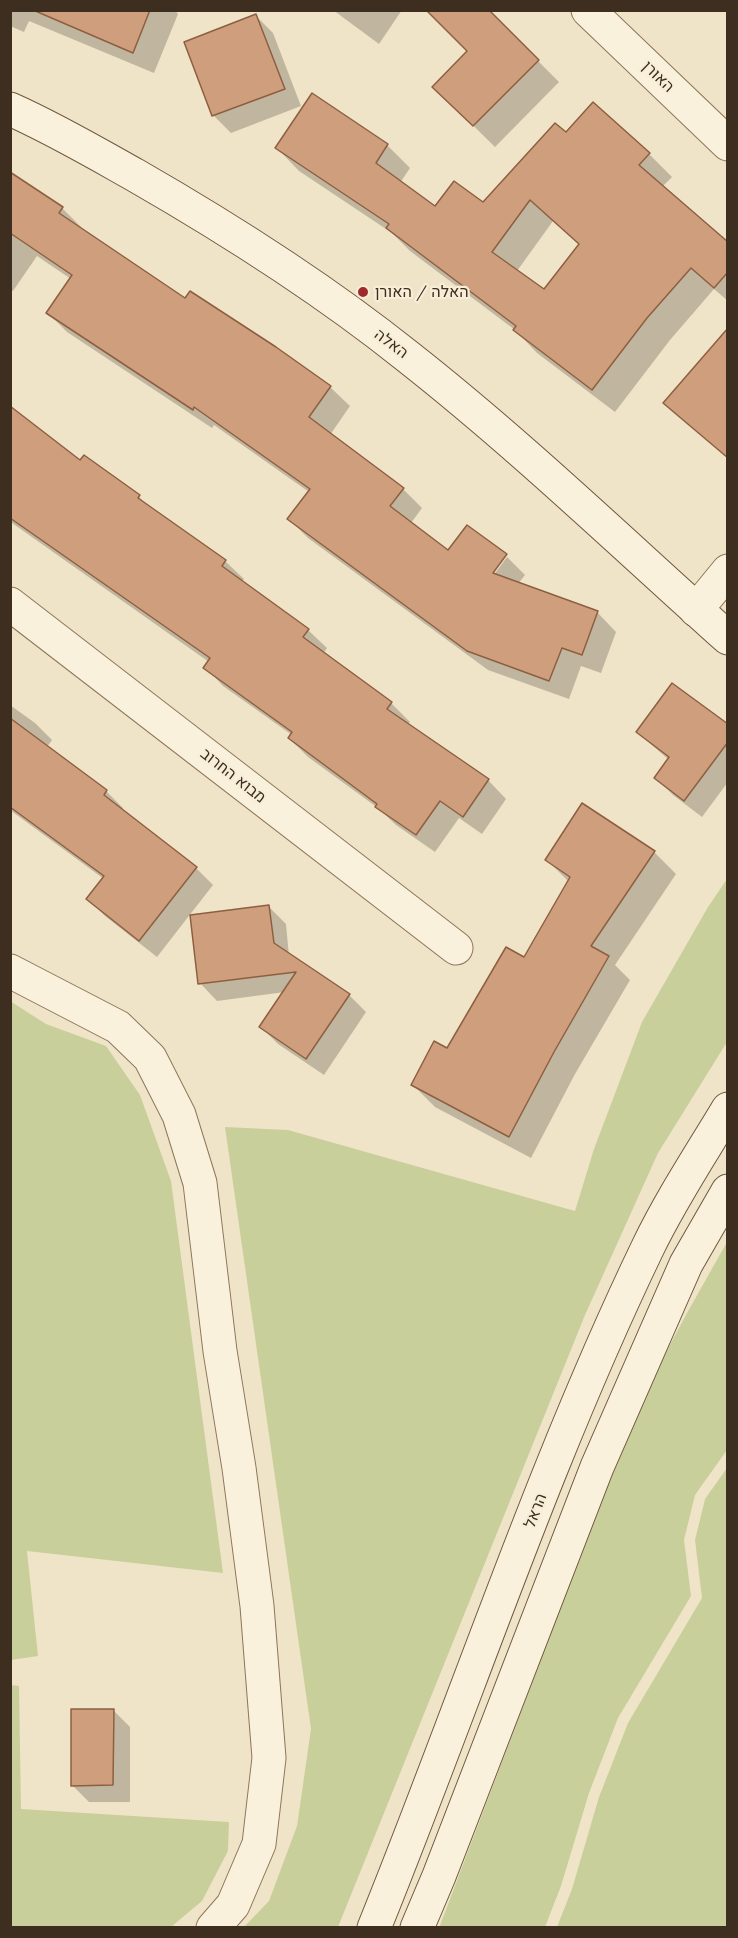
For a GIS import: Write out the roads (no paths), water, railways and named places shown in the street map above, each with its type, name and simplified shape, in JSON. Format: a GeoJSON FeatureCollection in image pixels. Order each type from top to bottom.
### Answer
{"type":"FeatureCollection","features":[{"type":"Feature","properties":{"kind":"street","name":"האורן"},"geometry":{"type":"LineString","coordinates":[[588,10],[728,144]]}},
{"type":"Feature","properties":{"kind":"street","name":"האלה"},"geometry":{"type":"LineString","coordinates":[[10,109],[40,122],[169,195],[297,274],[407,355],[504,436],[728,638]]}},
{"type":"Feature","properties":{"kind":"street"},"geometry":{"type":"LineString","coordinates":[[696,610],[728,571]]}},
{"type":"Feature","properties":{"kind":"street","name":"מבוא החרוב"},"geometry":{"type":"LineString","coordinates":[[10,604],[456,948]]}},
{"type":"Feature","properties":{"kind":"street"},"geometry":{"type":"LineString","coordinates":[[10,971],[118,1027],[150,1059],[179,1115],[200,1183],[220,1351],[239,1467],[257,1606],[268,1758],[260,1844],[233,1905],[213,1928]]}},
{"type":"Feature","properties":{"kind":"street","name":"הראל"},"geometry":{"type":"LineString","coordinates":[[374,1928],[559,1452],[595,1366],[649,1245],[728,1109]]}},
{"type":"Feature","properties":{"kind":"street"},"geometry":{"type":"LineString","coordinates":[[417,1928],[440,1876],[597,1467],[686,1264],[728,1191]]}},
{"type":"Feature","properties":{"kind":"place","name":"האלה / האורן"},"geometry":{"type":"Point","coordinates":[363,292]}}]}
